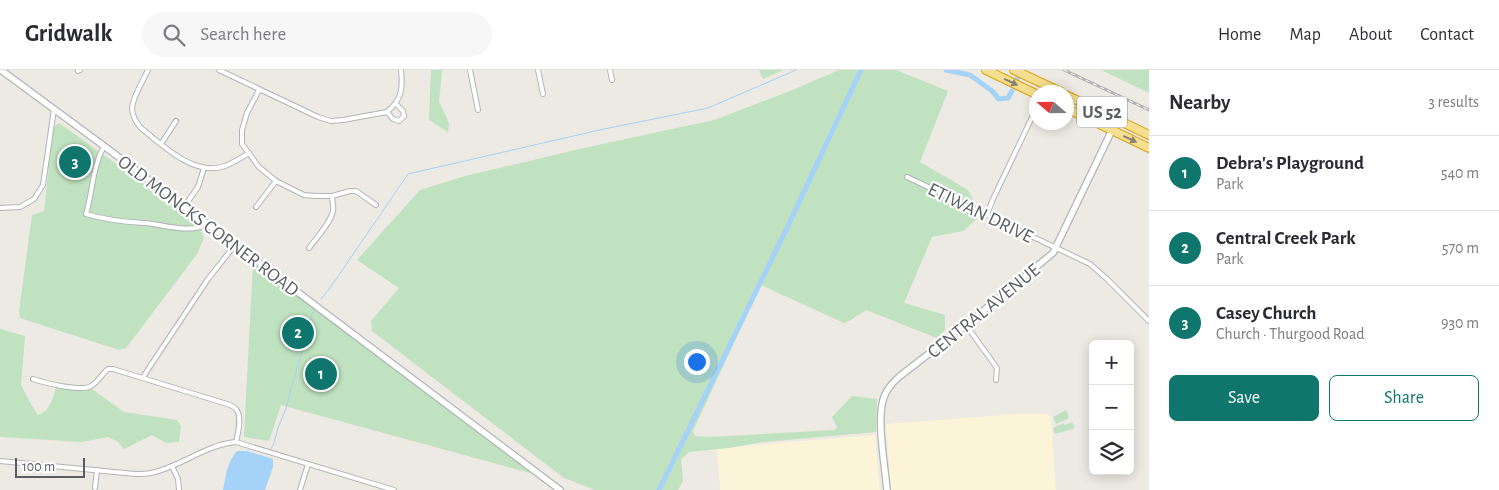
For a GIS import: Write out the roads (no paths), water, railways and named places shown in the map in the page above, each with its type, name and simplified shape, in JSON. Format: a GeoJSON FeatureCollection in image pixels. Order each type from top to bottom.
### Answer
{"type":"FeatureCollection","features":[{"type":"Feature","properties":{"kind":"highway"},"geometry":{"type":"LineString","coordinates":[[986,70],[1029,91]]}},
{"type":"Feature","properties":{"kind":"highway","name":"US 52"},"geometry":{"type":"LineString","coordinates":[[1014,70],[1046,85]]}},
{"type":"Feature","properties":{"kind":"highway","name":"US 52"},"geometry":{"type":"LineString","coordinates":[[1074,99],[1149,134]]}},
{"type":"Feature","properties":{"kind":"highway"},"geometry":{"type":"LineString","coordinates":[[1095,108],[1108,119],[1112,130],[1123,127],[1138,129]]}},
{"type":"Feature","properties":{"kind":"highway","name":"US 52"},"geometry":{"type":"LineString","coordinates":[[1074,112],[1149,148]]}},
{"type":"Feature","properties":{"kind":"street","name":"OLD MONCKS CORNER ROAD"},"geometry":{"type":"LineString","coordinates":[[1,70],[560,490]]}},
{"type":"Feature","properties":{"kind":"street"},"geometry":{"type":"LineString","coordinates":[[148,70],[135,97],[132,108],[134,118],[140,127],[193,166],[212,169],[225,166],[249,153]]}},
{"type":"Feature","properties":{"kind":"street"},"geometry":{"type":"LineString","coordinates":[[219,70],[318,117],[331,121],[387,112],[396,104],[401,93],[401,70]]}},
{"type":"Feature","properties":{"kind":"street"},"geometry":{"type":"LineString","coordinates":[[470,70],[478,110]]}},
{"type":"Feature","properties":{"kind":"street"},"geometry":{"type":"LineString","coordinates":[[538,70],[543,94]]}},
{"type":"Feature","properties":{"kind":"street"},"geometry":{"type":"LineString","coordinates":[[610,70],[612,80]]}},
{"type":"Feature","properties":{"kind":"street"},"geometry":{"type":"LineString","coordinates":[[259,90],[247,113],[242,130],[242,144],[259,167],[276,181],[304,195],[332,196],[356,191],[376,205]]}},
{"type":"Feature","properties":{"kind":"street"},"geometry":{"type":"LineString","coordinates":[[387,112],[393,119],[399,122],[402,120],[404,116],[403,111],[396,104]]}},
{"type":"Feature","properties":{"kind":"street"},"geometry":{"type":"LineString","coordinates":[[0,208],[20,207],[34,199],[43,185],[54,109]]}},
{"type":"Feature","properties":{"kind":"street"},"geometry":{"type":"LineString","coordinates":[[161,144],[176,121]]}},
{"type":"Feature","properties":{"kind":"street"},"geometry":{"type":"LineString","coordinates":[[987,215],[992,199],[1029,123]]}},
{"type":"Feature","properties":{"kind":"street","name":"CENTRAL AVENUE"},"geometry":{"type":"LineString","coordinates":[[887,490],[881,408],[884,397],[891,385],[1053,253],[1112,130]]}},
{"type":"Feature","properties":{"kind":"street"},"geometry":{"type":"LineString","coordinates":[[104,146],[98,156],[94,169],[86,214],[104,220],[184,228],[199,228],[207,224]]}},
{"type":"Feature","properties":{"kind":"street"},"geometry":{"type":"LineString","coordinates":[[184,207],[198,187],[204,168]]}},
{"type":"Feature","properties":{"kind":"street","name":"ETIWAN DRIVE"},"geometry":{"type":"LineString","coordinates":[[907,177],[1090,264],[1149,321]]}},
{"type":"Feature","properties":{"kind":"street"},"geometry":{"type":"LineString","coordinates":[[256,207],[276,181]]}},
{"type":"Feature","properties":{"kind":"street"},"geometry":{"type":"LineString","coordinates":[[309,248],[330,220],[333,207],[332,196]]}},
{"type":"Feature","properties":{"kind":"street"},"geometry":{"type":"LineString","coordinates":[[143,377],[208,279],[235,246]]}},
{"type":"Feature","properties":{"kind":"street"},"geometry":{"type":"LineString","coordinates":[[966,325],[997,368],[996,380]]}},
{"type":"Feature","properties":{"kind":"street"},"geometry":{"type":"LineString","coordinates":[[33,379],[48,384],[86,388],[92,386],[108,370],[113,369],[143,377],[235,408],[239,424],[236,442]]}},
{"type":"Feature","properties":{"kind":"street"},"geometry":{"type":"LineString","coordinates":[[0,460],[150,474],[172,466],[211,447],[223,443],[236,442],[394,490]]}},
{"type":"Feature","properties":{"kind":"street"},"geometry":{"type":"LineString","coordinates":[[300,490],[308,464]]}},
{"type":"Feature","properties":{"kind":"street"},"geometry":{"type":"LineString","coordinates":[[172,466],[178,479],[179,490]]}},
{"type":"Feature","properties":{"kind":"street"},"geometry":{"type":"LineString","coordinates":[[95,488],[97,470]]}},
{"type":"Feature","properties":{"kind":"street"},"geometry":{"type":"LineString","coordinates":[[368,490],[370,483]]}},
{"type":"Feature","properties":{"kind":"water"},"geometry":{"type":"Polygon","coordinates":[[[237,451],[247,451],[273,459],[273,467],[265,490],[223,490],[229,464],[237,451]]]}},
{"type":"Feature","properties":{"kind":"waterway"},"geometry":{"type":"LineString","coordinates":[[321,299],[408,174],[604,129],[708,108],[796,70]]}},
{"type":"Feature","properties":{"kind":"waterway"},"geometry":{"type":"LineString","coordinates":[[659,490],[786,230],[861,70]]}},
{"type":"Feature","properties":{"kind":"waterway"},"geometry":{"type":"LineString","coordinates":[[946,70],[970,75],[992,91],[999,99],[1008,98],[1012,91]]}},
{"type":"Feature","properties":{"kind":"waterway"},"geometry":{"type":"LineString","coordinates":[[271,449],[286,408],[313,311]]}},
{"type":"Feature","properties":{"kind":"railway"},"geometry":{"type":"LineString","coordinates":[[1064,70],[1149,110]]}},
{"type":"Feature","properties":{"kind":"place","name":"Casey Church"},"geometry":{"type":"Point","coordinates":[75,162]}},
{"type":"Feature","properties":{"kind":"place","name":"Central Creek Park"},"geometry":{"type":"Point","coordinates":[298,333]}},
{"type":"Feature","properties":{"kind":"place","name":"Debra's Playground"},"geometry":{"type":"Point","coordinates":[321,374]}}]}
